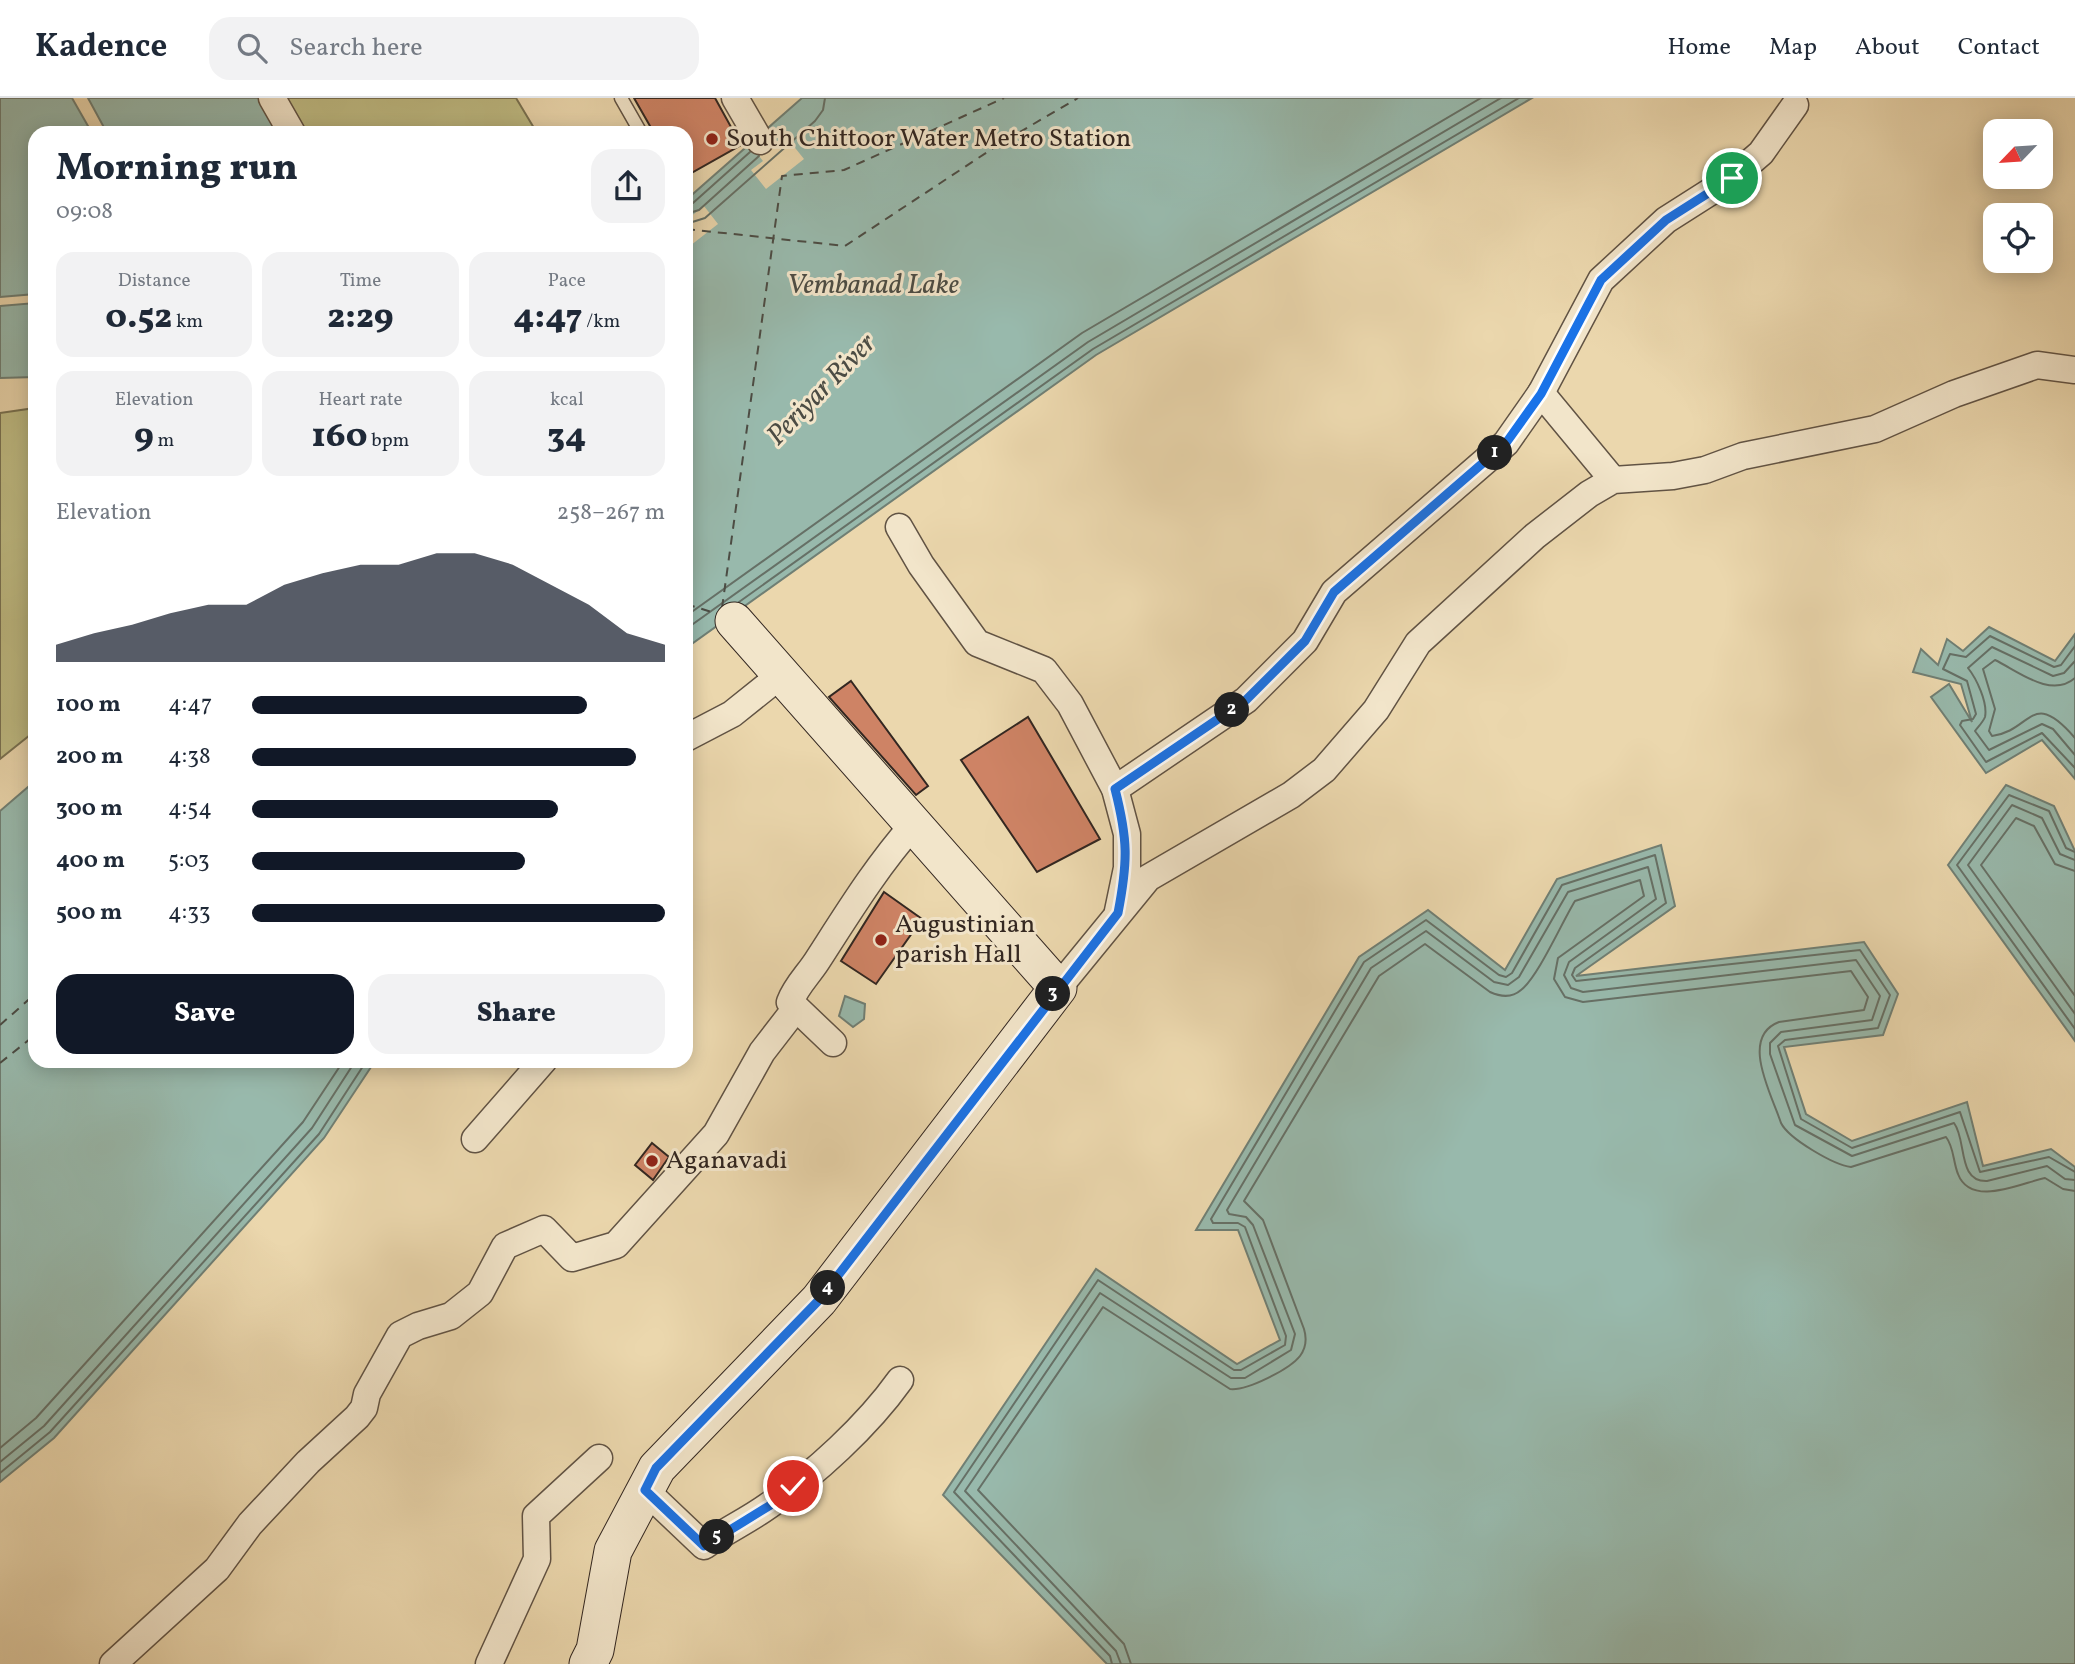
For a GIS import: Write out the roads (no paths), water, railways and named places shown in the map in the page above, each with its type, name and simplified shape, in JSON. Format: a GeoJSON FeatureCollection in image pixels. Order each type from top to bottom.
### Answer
{"type":"FeatureCollection","features":[{"type":"Feature","properties":{"kind":"street"},"geometry":{"type":"LineString","coordinates":[[272,98],[288,126]]}},
{"type":"Feature","properties":{"kind":"street"},"geometry":{"type":"LineString","coordinates":[[735,98],[760,141]]}},
{"type":"Feature","properties":{"kind":"street"},"geometry":{"type":"LineString","coordinates":[[1115,789],[1246,700],[1305,641],[1334,592],[1506,443],[1541,394],[1601,280],[1666,220],[1732,178],[1761,152],[1795,105]]}},
{"type":"Feature","properties":{"kind":"street"},"geometry":{"type":"LineString","coordinates":[[588,1664],[595,1650],[613,1551],[656,1468],[819,1300],[1058,988],[1149,878],[1291,795],[1324,769],[1376,710],[1418,643],[1451,609],[1535,536],[1589,494],[1613,480],[1672,476],[1705,470],[1744,456],[1843,438],[1875,429],[1954,394],[2037,365],[2075,370]]}},
{"type":"Feature","properties":{"kind":"street"},"geometry":{"type":"LineString","coordinates":[[1541,394],[1613,480]]}},
{"type":"Feature","properties":{"kind":"street"},"geometry":{"type":"LineString","coordinates":[[899,527],[921,565],[977,643],[1044,670],[1070,705],[1115,789],[1127,834],[1127,867],[1118,913]]}},
{"type":"Feature","properties":{"kind":"street"},"geometry":{"type":"LineString","coordinates":[[734,621],[1058,988]]}},
{"type":"Feature","properties":{"kind":"street"},"geometry":{"type":"LineString","coordinates":[[693,734],[732,713],[782,674]]}},
{"type":"Feature","properties":{"kind":"street"},"geometry":{"type":"LineString","coordinates":[[833,1043],[790,1002],[794,991],[817,962],[875,870],[914,824]]}},
{"type":"Feature","properties":{"kind":"street"},"geometry":{"type":"LineString","coordinates":[[113,1664],[217,1569],[250,1524],[308,1462],[357,1417],[366,1394],[400,1335],[418,1326],[452,1316],[480,1293],[505,1246],[544,1229],[572,1258],[616,1245],[716,1134],[762,1052],[796,1008]]}},
{"type":"Feature","properties":{"kind":"street"},"geometry":{"type":"LineString","coordinates":[[475,1139],[537,1068]]}},
{"type":"Feature","properties":{"kind":"street"},"geometry":{"type":"LineString","coordinates":[[645,1490],[704,1546],[769,1506],[828,1457],[881,1406],[900,1380]]}},
{"type":"Feature","properties":{"kind":"street"},"geometry":{"type":"LineString","coordinates":[[489,1664],[537,1559],[536,1516],[599,1458]]}},
{"type":"Feature","properties":{"kind":"lane"},"geometry":{"type":"LineString","coordinates":[[621,98],[637,126]]}},
{"type":"Feature","properties":{"kind":"water"},"geometry":{"type":"Polygon","coordinates":[[[0,98],[72,98],[88,126],[28,126],[28,295],[0,297],[0,98]]]}},
{"type":"Feature","properties":{"kind":"water"},"geometry":{"type":"Polygon","coordinates":[[[88,98],[264,98],[280,126],[103,126],[88,98]]]}},
{"type":"Feature","properties":{"kind":"water","name":"Vembanad Lake"},"geometry":{"type":"Polygon","coordinates":[[[802,98],[1532,98],[1096,355],[693,643],[693,194],[802,98]]]}},
{"type":"Feature","properties":{"kind":"water"},"geometry":{"type":"Polygon","coordinates":[[[28,304],[28,377],[0,378],[0,306],[28,304]]]}},
{"type":"Feature","properties":{"kind":"water"},"geometry":{"type":"Polygon","coordinates":[[[1989,627],[2055,661],[2075,634],[2075,779],[2042,740],[1986,773],[1931,697],[1949,684],[1972,722],[1961,684],[1913,672],[1921,649],[1938,665],[1947,639],[1963,651],[1989,627]]]}},
{"type":"Feature","properties":{"kind":"water"},"geometry":{"type":"Polygon","coordinates":[[[2006,785],[2054,806],[2075,851],[2075,1041],[1948,865],[2006,785]]]}},
{"type":"Feature","properties":{"kind":"water"},"geometry":{"type":"Polygon","coordinates":[[[28,787],[28,1068],[370,1068],[324,1138],[54,1438],[0,1482],[0,811],[28,787]]]}},
{"type":"Feature","properties":{"kind":"water"},"geometry":{"type":"Polygon","coordinates":[[[1661,845],[1675,906],[1576,976],[1864,942],[1898,994],[1883,1035],[1784,1047],[1806,1114],[1852,1141],[1967,1102],[1983,1166],[2051,1149],[2075,1167],[2075,1664],[1107,1664],[943,1495],[1096,1269],[1237,1364],[1280,1340],[1238,1230],[1196,1230],[1359,957],[1428,910],[1505,970],[1557,879],[1661,845]]]}},
{"type":"Feature","properties":{"kind":"water"},"geometry":{"type":"Polygon","coordinates":[[[845,996],[865,1004],[864,1019],[853,1027],[839,1016],[845,996]]]}},
{"type":"Feature","properties":{"kind":"place","name":"South Chittoor Water Metro Station"},"geometry":{"type":"Point","coordinates":[712,139]}},
{"type":"Feature","properties":{"kind":"place","name":"Augustinian parish Hall"},"geometry":{"type":"Point","coordinates":[881,940]}},
{"type":"Feature","properties":{"kind":"place","name":"Aganavadi"},"geometry":{"type":"Point","coordinates":[652,1161]}},
{"type":"Feature","properties":{"kind":"water label","name":"Periyar River"},"geometry":{"type":"Point","coordinates":[822,390]}}]}
